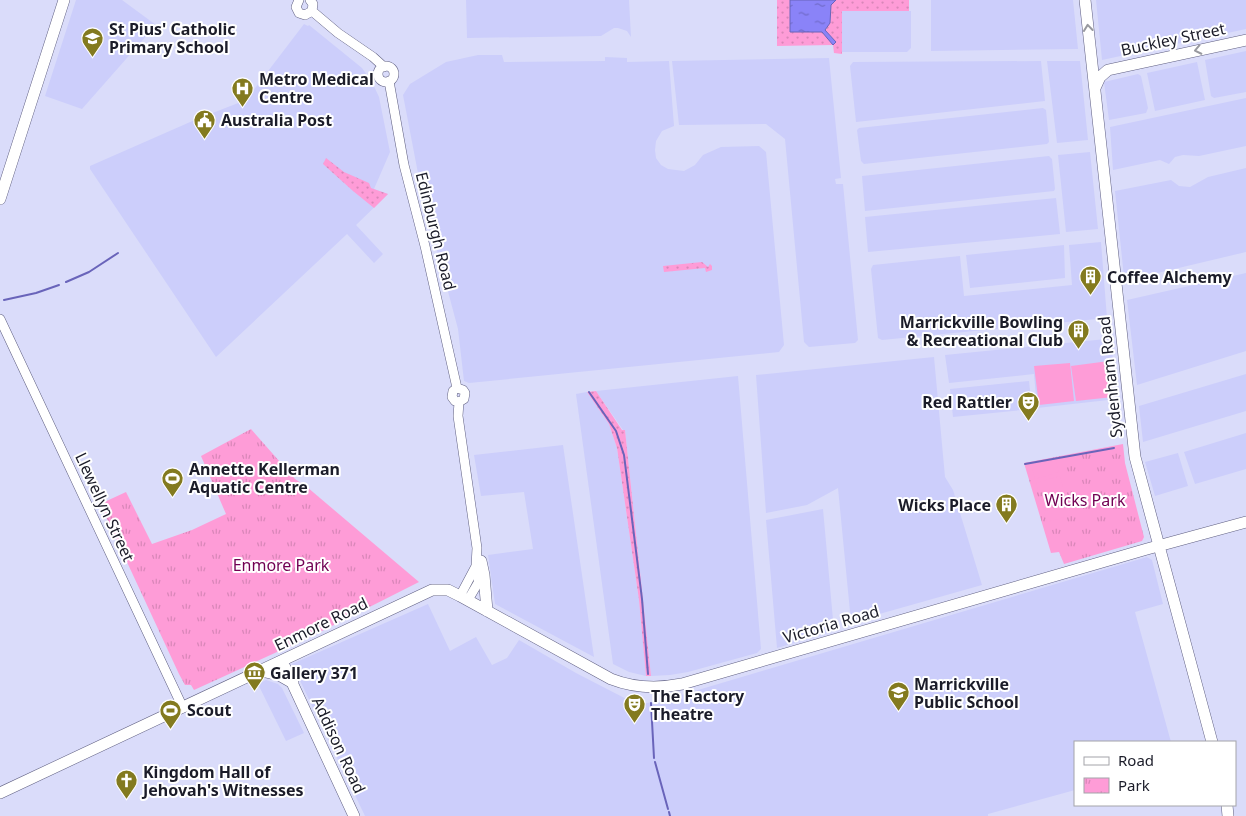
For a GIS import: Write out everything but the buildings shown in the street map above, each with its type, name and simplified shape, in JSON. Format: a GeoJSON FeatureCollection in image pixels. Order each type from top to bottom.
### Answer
{"type":"FeatureCollection","features":[{"type":"Feature","properties":{"kind":"main road"},"geometry":{"type":"LineString","coordinates":[[0,199],[64,0]]}},
{"type":"Feature","properties":{"kind":"main road","name":"Sydenham Road"},"geometry":{"type":"LineString","coordinates":[[1086,0],[1135,458],[1212,741]]}},
{"type":"Feature","properties":{"kind":"main road","name":"Buckley Street"},"geometry":{"type":"LineString","coordinates":[[1095,89],[1100,77],[1108,70],[1246,40]]}},
{"type":"Feature","properties":{"kind":"main road","name":"Buckley Street"},"geometry":{"type":"LineString","coordinates":[[1091,56],[1099,66],[1108,70]]}},
{"type":"Feature","properties":{"kind":"main road","name":"Victoria Road"},"geometry":{"type":"LineString","coordinates":[[439,589],[448,590],[464,598],[611,679],[634,686],[663,688],[1246,522]]}},
{"type":"Feature","properties":{"kind":"main road"},"geometry":{"type":"LineString","coordinates":[[481,561],[488,611]]}},
{"type":"Feature","properties":{"kind":"main road","name":"Enmore Road"},"geometry":{"type":"LineString","coordinates":[[0,793],[424,593],[439,589]]}},
{"type":"Feature","properties":{"kind":"main road","name":"Addison Road"},"geometry":{"type":"LineString","coordinates":[[282,661],[354,816]]}},
{"type":"Feature","properties":{"kind":"main road"},"geometry":{"type":"LineString","coordinates":[[261,671],[279,675],[293,683]]}},
{"type":"Feature","properties":{"kind":"street"},"geometry":{"type":"LineString","coordinates":[[299,0],[296,7],[299,13],[305,15],[312,11],[313,4],[310,0]]}},
{"type":"Feature","properties":{"kind":"street","name":"Edinburgh Road"},"geometry":{"type":"LineString","coordinates":[[312,11],[338,34],[373,57],[384,67],[391,68],[394,72],[393,78],[389,81],[404,165],[457,388],[463,390],[465,395],[463,400],[459,402],[458,416],[476,548]]}},
{"type":"Feature","properties":{"kind":"street","name":"Llewellyn Street"},"geometry":{"type":"LineString","coordinates":[[0,319],[182,708]]}},
{"type":"Feature","properties":{"kind":"street"},"geometry":{"type":"LineString","coordinates":[[464,598],[478,583],[481,561],[476,548]]}},
{"type":"Feature","properties":{"kind":"street"},"geometry":{"type":"LineString","coordinates":[[464,598],[476,566],[476,548]]}},
{"type":"Feature","properties":{"kind":"shaded area","name":"St Pius' Catholic Primary School"},"geometry":{"type":"Polygon","coordinates":[[[76,0],[122,0],[156,25],[82,109],[45,96],[76,0]]]}},
{"type":"Feature","properties":{"kind":"shaded area"},"geometry":{"type":"Polygon","coordinates":[[[466,0],[629,0],[631,37],[627,31],[614,28],[601,36],[467,38],[466,0]]]}},
{"type":"Feature","properties":{"kind":"shaded area"},"geometry":{"type":"Polygon","coordinates":[[[931,0],[1073,0],[1078,49],[931,51],[931,0]]]}},
{"type":"Feature","properties":{"kind":"shaded area"},"geometry":{"type":"Polygon","coordinates":[[[1096,0],[1246,0],[1246,29],[1102,60],[1096,0]]]}},
{"type":"Feature","properties":{"kind":"shaded area"},"geometry":{"type":"Polygon","coordinates":[[[842,11],[911,11],[911,48],[907,52],[842,52],[842,11]]]}},
{"type":"Feature","properties":{"kind":"shaded area"},"geometry":{"type":"Polygon","coordinates":[[[304,24],[309,25],[362,68],[372,82],[379,97],[390,152],[374,189],[388,194],[356,225],[383,254],[374,263],[347,234],[216,357],[90,169],[90,166],[197,119],[246,100],[304,24]]]}},
{"type":"Feature","properties":{"kind":"shaded area"},"geometry":{"type":"Polygon","coordinates":[[[1246,51],[1246,92],[1214,98],[1211,96],[1205,60],[1246,51]]]}},
{"type":"Feature","properties":{"kind":"shaded area"},"geometry":{"type":"Polygon","coordinates":[[[478,55],[502,55],[504,62],[605,61],[605,57],[627,58],[627,62],[669,61],[674,126],[662,131],[656,141],[656,158],[661,165],[668,169],[684,171],[695,165],[703,155],[721,147],[759,146],[766,152],[784,345],[779,352],[469,383],[464,381],[458,329],[433,235],[436,234],[432,216],[426,215],[403,95],[410,84],[446,62],[478,55]]]}},
{"type":"Feature","properties":{"kind":"shaded area"},"geometry":{"type":"Polygon","coordinates":[[[829,58],[841,178],[835,179],[836,184],[843,184],[858,340],[855,343],[809,347],[804,342],[785,139],[766,124],[679,125],[672,61],[829,58]]]}},
{"type":"Feature","properties":{"kind":"shaded area"},"geometry":{"type":"Polygon","coordinates":[[[1041,61],[1045,101],[856,122],[850,66],[853,62],[1041,61]]]}},
{"type":"Feature","properties":{"kind":"shaded area"},"geometry":{"type":"Polygon","coordinates":[[[1047,61],[1080,61],[1088,140],[1057,143],[1047,61]]]}},
{"type":"Feature","properties":{"kind":"shaded area"},"geometry":{"type":"Polygon","coordinates":[[[1197,62],[1205,100],[1155,111],[1147,73],[1197,62]]]}},
{"type":"Feature","properties":{"kind":"shaded area"},"geometry":{"type":"Polygon","coordinates":[[[1138,74],[1141,76],[1148,108],[1146,113],[1109,120],[1104,82],[1138,74]]]}},
{"type":"Feature","properties":{"kind":"shaded area"},"geometry":{"type":"Polygon","coordinates":[[[1246,98],[1246,146],[1199,156],[1183,155],[1175,157],[1169,164],[1160,160],[1113,170],[1110,127],[1246,98]]]}},
{"type":"Feature","properties":{"kind":"shaded area"},"geometry":{"type":"Polygon","coordinates":[[[1043,108],[1046,110],[1049,142],[1047,144],[864,164],[861,161],[857,130],[859,128],[1043,108]]]}},
{"type":"Feature","properties":{"kind":"shaded area"},"geometry":{"type":"Polygon","coordinates":[[[1090,152],[1098,229],[1066,232],[1058,155],[1090,152]]]}},
{"type":"Feature","properties":{"kind":"shaded area"},"geometry":{"type":"Polygon","coordinates":[[[1049,156],[1052,159],[1054,191],[865,211],[862,176],[1049,156]]]}},
{"type":"Feature","properties":{"kind":"shaded area"},"geometry":{"type":"Polygon","coordinates":[[[1246,168],[1246,252],[1128,280],[1124,277],[1115,191],[1171,180],[1179,186],[1190,187],[1208,177],[1246,168]]]}},
{"type":"Feature","properties":{"kind":"shaded area"},"geometry":{"type":"Polygon","coordinates":[[[1056,198],[1060,234],[868,252],[865,217],[1056,198]]]}},
{"type":"Feature","properties":{"kind":"shaded area"},"geometry":{"type":"Polygon","coordinates":[[[1101,242],[1107,318],[882,340],[878,338],[871,269],[873,265],[960,256],[964,296],[1072,285],[1069,245],[1101,242]]]}},
{"type":"Feature","properties":{"kind":"shaded area"},"geometry":{"type":"Polygon","coordinates":[[[1064,245],[1065,278],[970,288],[966,255],[1064,245]]]}},
{"type":"Feature","properties":{"kind":"shaded area"},"geometry":{"type":"Polygon","coordinates":[[[1246,273],[1246,351],[1137,385],[1127,300],[1246,273]]]}},
{"type":"Feature","properties":{"kind":"shaded area"},"geometry":{"type":"Polygon","coordinates":[[[1106,339],[1111,341],[1117,399],[1037,408],[1034,374],[949,383],[945,355],[1106,339]]]}},
{"type":"Feature","properties":{"kind":"shaded area"},"geometry":{"type":"Polygon","coordinates":[[[934,357],[945,477],[953,490],[982,585],[851,622],[838,488],[807,505],[766,513],[756,375],[934,357]]]}},
{"type":"Feature","properties":{"kind":"shaded area"},"geometry":{"type":"Polygon","coordinates":[[[1246,374],[1246,411],[1143,442],[1139,406],[1246,374]]]}},
{"type":"Feature","properties":{"kind":"shaded area"},"geometry":{"type":"Polygon","coordinates":[[[738,376],[761,649],[757,653],[688,672],[651,676],[625,430],[623,430],[596,391],[738,376]]]}},
{"type":"Feature","properties":{"kind":"shaded area"},"geometry":{"type":"Polygon","coordinates":[[[1029,381],[1032,409],[953,417],[950,389],[1029,381]]]}},
{"type":"Feature","properties":{"kind":"shaded area"},"geometry":{"type":"Polygon","coordinates":[[[587,392],[609,424],[617,448],[639,600],[646,676],[629,672],[613,664],[576,394],[587,392]]]}},
{"type":"Feature","properties":{"kind":"shaded area"},"geometry":{"type":"Polygon","coordinates":[[[1246,433],[1246,469],[1195,484],[1184,452],[1246,433]]]}},
{"type":"Feature","properties":{"kind":"shaded area"},"geometry":{"type":"Polygon","coordinates":[[[563,445],[594,657],[495,604],[488,555],[533,549],[524,492],[481,496],[474,455],[563,445]]]}},
{"type":"Feature","properties":{"kind":"shaded area"},"geometry":{"type":"Polygon","coordinates":[[[1178,453],[1188,486],[1155,496],[1145,462],[1178,453]]]}},
{"type":"Feature","properties":{"kind":"shaded area"},"geometry":{"type":"Polygon","coordinates":[[[823,509],[834,631],[777,648],[766,520],[823,509]]]}},
{"type":"Feature","properties":{"kind":"shaded area"},"geometry":{"type":"Polygon","coordinates":[[[1147,557],[1152,560],[1163,604],[1135,612],[1171,741],[1074,741],[1074,790],[988,814],[988,816],[365,816],[292,664],[428,604],[450,651],[476,637],[492,665],[507,658],[519,640],[576,673],[638,705],[671,698],[1147,557]]]}},
{"type":"Feature","properties":{"kind":"shaded area"},"geometry":{"type":"Polygon","coordinates":[[[266,680],[278,684],[282,688],[304,733],[286,741],[258,684],[266,680]]]}},
{"type":"Feature","properties":{"kind":"green space"},"geometry":{"type":"Polygon","coordinates":[[[777,0],[790,0],[790,32],[822,32],[833,45],[777,46],[777,0]]]}},
{"type":"Feature","properties":{"kind":"green space"},"geometry":{"type":"Polygon","coordinates":[[[836,0],[909,0],[909,11],[842,11],[842,54],[834,53],[833,45],[836,42],[825,30],[830,23],[831,4],[836,0]]]}},
{"type":"Feature","properties":{"kind":"green space"},"geometry":{"type":"Polygon","coordinates":[[[326,158],[344,172],[369,183],[371,188],[388,194],[374,208],[323,164],[326,158]]]}},
{"type":"Feature","properties":{"kind":"green space"},"geometry":{"type":"Polygon","coordinates":[[[702,262],[708,267],[710,264],[712,270],[706,272],[705,268],[664,272],[663,266],[702,262]]]}},
{"type":"Feature","properties":{"kind":"green space"},"geometry":{"type":"Polygon","coordinates":[[[1109,361],[1113,397],[1076,401],[1071,366],[1109,361]]]}},
{"type":"Feature","properties":{"kind":"green space"},"geometry":{"type":"Polygon","coordinates":[[[1070,363],[1074,401],[1039,405],[1034,366],[1070,363]]]}},
{"type":"Feature","properties":{"kind":"green space"},"geometry":{"type":"Polygon","coordinates":[[[596,391],[622,430],[625,430],[651,676],[646,676],[639,600],[617,448],[609,424],[587,392],[596,391]]]}},
{"type":"Feature","properties":{"kind":"green space","name":"Enmore Park"},"geometry":{"type":"Polygon","coordinates":[[[251,429],[295,479],[307,487],[419,582],[312,636],[194,690],[191,685],[185,685],[179,674],[100,504],[126,492],[152,544],[192,530],[226,514],[201,456],[251,429]]]}},
{"type":"Feature","properties":{"kind":"green space","name":"Wicks Park"},"geometry":{"type":"Polygon","coordinates":[[[1123,444],[1125,463],[1144,537],[1142,541],[1064,564],[1059,552],[1051,553],[1024,463],[1123,444]]]}},
{"type":"Feature","properties":{"kind":"green space"},"geometry":{"type":"Polygon","coordinates":[[[1056,462],[1059,472],[1035,479],[1032,468],[1056,462]]]}},
{"type":"Feature","properties":{"kind":"green space"},"geometry":{"type":"Polygon","coordinates":[[[1060,476],[1063,487],[1039,493],[1036,483],[1060,476]]]}},
{"type":"Feature","properties":{"kind":"green space"},"geometry":{"type":"Polygon","coordinates":[[[1064,490],[1067,501],[1043,508],[1040,497],[1064,490]]]}},
{"type":"Feature","properties":{"kind":"green space"},"geometry":{"type":"Polygon","coordinates":[[[1068,504],[1071,515],[1047,522],[1044,511],[1068,504]]]}},
{"type":"Feature","properties":{"kind":"water"},"geometry":{"type":"Polygon","coordinates":[[[790,0],[836,0],[831,5],[830,23],[825,30],[836,42],[833,45],[822,32],[790,32],[790,0]]]}},
{"type":"Feature","properties":{"kind":"waterway"},"geometry":{"type":"LineString","coordinates":[[66,282],[89,272],[118,253]]}},
{"type":"Feature","properties":{"kind":"waterway"},"geometry":{"type":"LineString","coordinates":[[4,300],[36,293],[59,285]]}},
{"type":"Feature","properties":{"kind":"waterway"},"geometry":{"type":"LineString","coordinates":[[589,392],[616,431],[624,455],[642,599],[648,674]]}},
{"type":"Feature","properties":{"kind":"waterway"},"geometry":{"type":"LineString","coordinates":[[1025,464],[1114,448]]}},
{"type":"Feature","properties":{"kind":"waterway"},"geometry":{"type":"LineString","coordinates":[[651,703],[654,758]]}},
{"type":"Feature","properties":{"kind":"waterway"},"geometry":{"type":"LineString","coordinates":[[655,762],[668,809]]}},
{"type":"Feature","properties":{"kind":"waterway"},"geometry":{"type":"LineString","coordinates":[[669,812],[670,816]]}},
{"type":"Feature","properties":{"kind":"place","name":"St Pius' Catholic Primary School"},"geometry":{"type":"Point","coordinates":[93,57]}},
{"type":"Feature","properties":{"kind":"place","name":"Metro Medical Centre"},"geometry":{"type":"Point","coordinates":[243,107]}},
{"type":"Feature","properties":{"kind":"place","name":"Australia Post"},"geometry":{"type":"Point","coordinates":[205,139]}},
{"type":"Feature","properties":{"kind":"place","name":"Coffee Alchemy"},"geometry":{"type":"Point","coordinates":[1091,296]}},
{"type":"Feature","properties":{"kind":"place","name":"Marrickville Bowling & Recreational Club"},"geometry":{"type":"Point","coordinates":[1079,350]}},
{"type":"Feature","properties":{"kind":"place","name":"Red Rattler"},"geometry":{"type":"Point","coordinates":[1028,421]}},
{"type":"Feature","properties":{"kind":"place","name":"Annette Kellerman Aquatic Centre"},"geometry":{"type":"Point","coordinates":[173,497]}},
{"type":"Feature","properties":{"kind":"place","name":"Wicks Place"},"geometry":{"type":"Point","coordinates":[1007,524]}},
{"type":"Feature","properties":{"kind":"place","name":"Gallery 371"},"geometry":{"type":"Point","coordinates":[254,692]}},
{"type":"Feature","properties":{"kind":"place","name":"Marrickville Public School"},"geometry":{"type":"Point","coordinates":[898,712]}},
{"type":"Feature","properties":{"kind":"place","name":"The Factory Theatre"},"geometry":{"type":"Point","coordinates":[635,724]}},
{"type":"Feature","properties":{"kind":"place","name":"Scout"},"geometry":{"type":"Point","coordinates":[171,729]}},
{"type":"Feature","properties":{"kind":"place","name":"Kingdom Hall of Jehovah's Witnesses"},"geometry":{"type":"Point","coordinates":[127,800]}}]}
